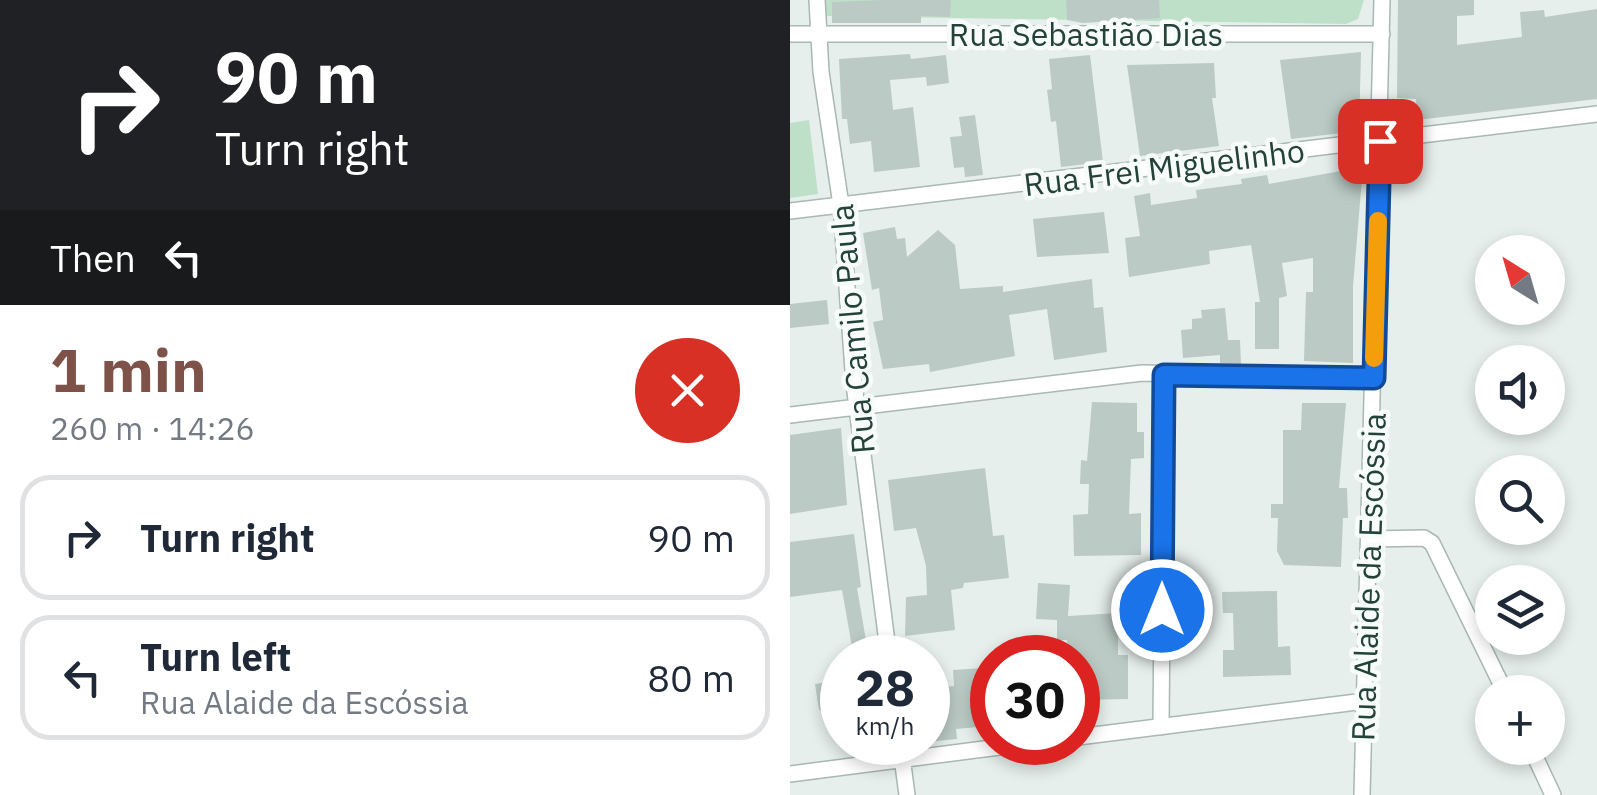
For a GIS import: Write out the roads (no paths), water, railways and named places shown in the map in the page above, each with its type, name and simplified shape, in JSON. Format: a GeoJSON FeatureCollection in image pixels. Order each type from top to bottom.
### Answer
{"type":"FeatureCollection","features":[{"type":"Feature","properties":{"kind":"street","name":"Rua Camilo Paula"},"geometry":{"type":"LineString","coordinates":[[817,0],[841,204],[857,407],[887,635]]}},
{"type":"Feature","properties":{"kind":"street","name":"Rua Alaide da Escóssia"},"geometry":{"type":"LineString","coordinates":[[1362,795],[1382,0]]}},
{"type":"Feature","properties":{"kind":"street","name":"Rua Sebastião Dias"},"geometry":{"type":"LineString","coordinates":[[790,34],[1382,34]]}},
{"type":"Feature","properties":{"kind":"street","name":"Rua Frei Miguelinho"},"geometry":{"type":"LineString","coordinates":[[790,211],[1597,114]]}},
{"type":"Feature","properties":{"kind":"street"},"geometry":{"type":"LineString","coordinates":[[790,415],[1142,373],[1374,378]]}},
{"type":"Feature","properties":{"kind":"street"},"geometry":{"type":"LineString","coordinates":[[1161,727],[1164,375]]}},
{"type":"Feature","properties":{"kind":"street"},"geometry":{"type":"LineString","coordinates":[[1369,539],[1424,538],[1432,543],[1497,675]]}},
{"type":"Feature","properties":{"kind":"street"},"geometry":{"type":"LineString","coordinates":[[1100,735],[1365,701]]}},
{"type":"Feature","properties":{"kind":"street"},"geometry":{"type":"LineString","coordinates":[[790,774],[863,765]]}},
{"type":"Feature","properties":{"kind":"street"},"geometry":{"type":"LineString","coordinates":[[904,765],[907,795]]}},
{"type":"Feature","properties":{"kind":"street"},"geometry":{"type":"LineString","coordinates":[[1539,765],[1553,795]]}}]}
